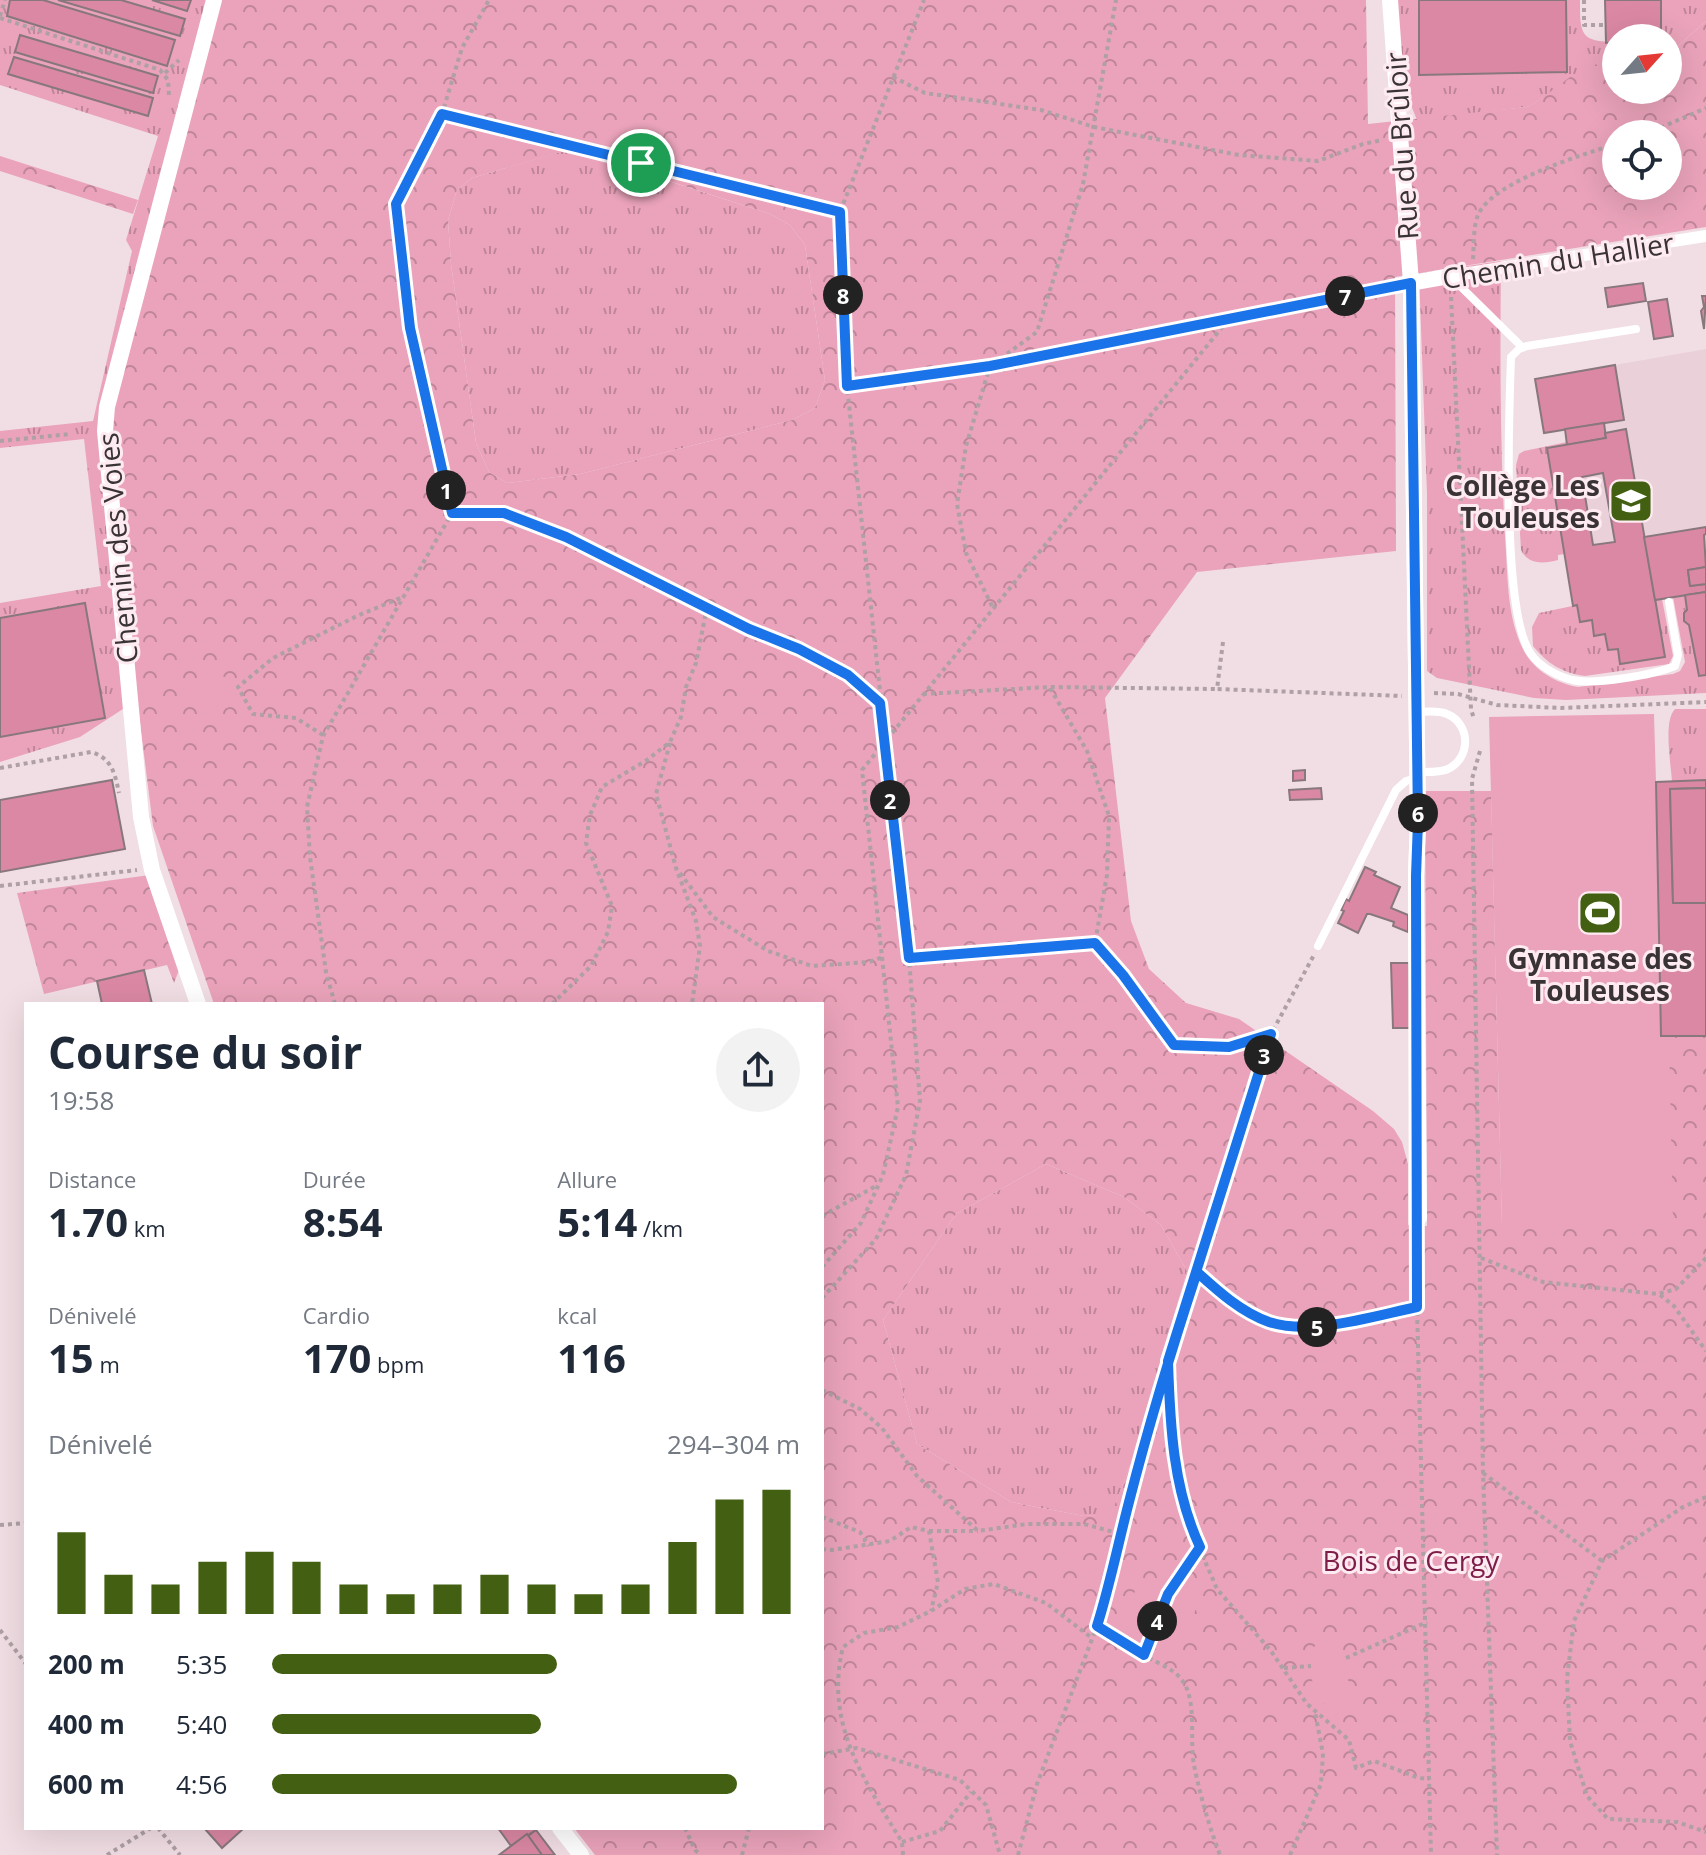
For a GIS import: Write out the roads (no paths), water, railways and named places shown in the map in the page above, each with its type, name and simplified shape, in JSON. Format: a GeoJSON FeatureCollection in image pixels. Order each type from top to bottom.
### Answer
{"type":"FeatureCollection","features":[{"type":"Feature","properties":{"kind":"street","name":"Chemin des Voies"},"geometry":{"type":"LineString","coordinates":[[197,1002],[142,869],[141,817],[105,431],[107,407],[214,0]]}},
{"type":"Feature","properties":{"kind":"street","name":"Rue du Brûloir"},"geometry":{"type":"LineString","coordinates":[[1390,0],[1411,283],[1419,1218]]}},
{"type":"Feature","properties":{"kind":"street","name":"Chemin du Hallier"},"geometry":{"type":"LineString","coordinates":[[1411,283],[1706,236]]}},
{"type":"Feature","properties":{"kind":"street"},"geometry":{"type":"LineString","coordinates":[[562,1830],[581,1855]]}},
{"type":"Feature","properties":{"kind":"lane"},"geometry":{"type":"LineString","coordinates":[[1450,276],[1522,347]]}},
{"type":"Feature","properties":{"kind":"lane"},"geometry":{"type":"LineString","coordinates":[[1636,329],[1522,347],[1511,357],[1509,416],[1516,605],[1521,635],[1530,653],[1537,662],[1572,680],[1612,678],[1671,668],[1677,664],[1669,602]]}},
{"type":"Feature","properties":{"kind":"lane"},"geometry":{"type":"LineString","coordinates":[[1318,946],[1396,790],[1417,775],[1442,771],[1460,760],[1466,740],[1458,721],[1450,715],[1415,703]]}},
{"type":"Feature","properties":{"kind":"place","name":"Collège Les Touleuses"},"geometry":{"type":"Point","coordinates":[1631,501]}},
{"type":"Feature","properties":{"kind":"place","name":"Gymnase des Touleuses"},"geometry":{"type":"Point","coordinates":[1600,913]}},
{"type":"Feature","properties":{"kind":"park label","name":"Bois de Cergy"},"geometry":{"type":"Point","coordinates":[1411,1560]}}]}
